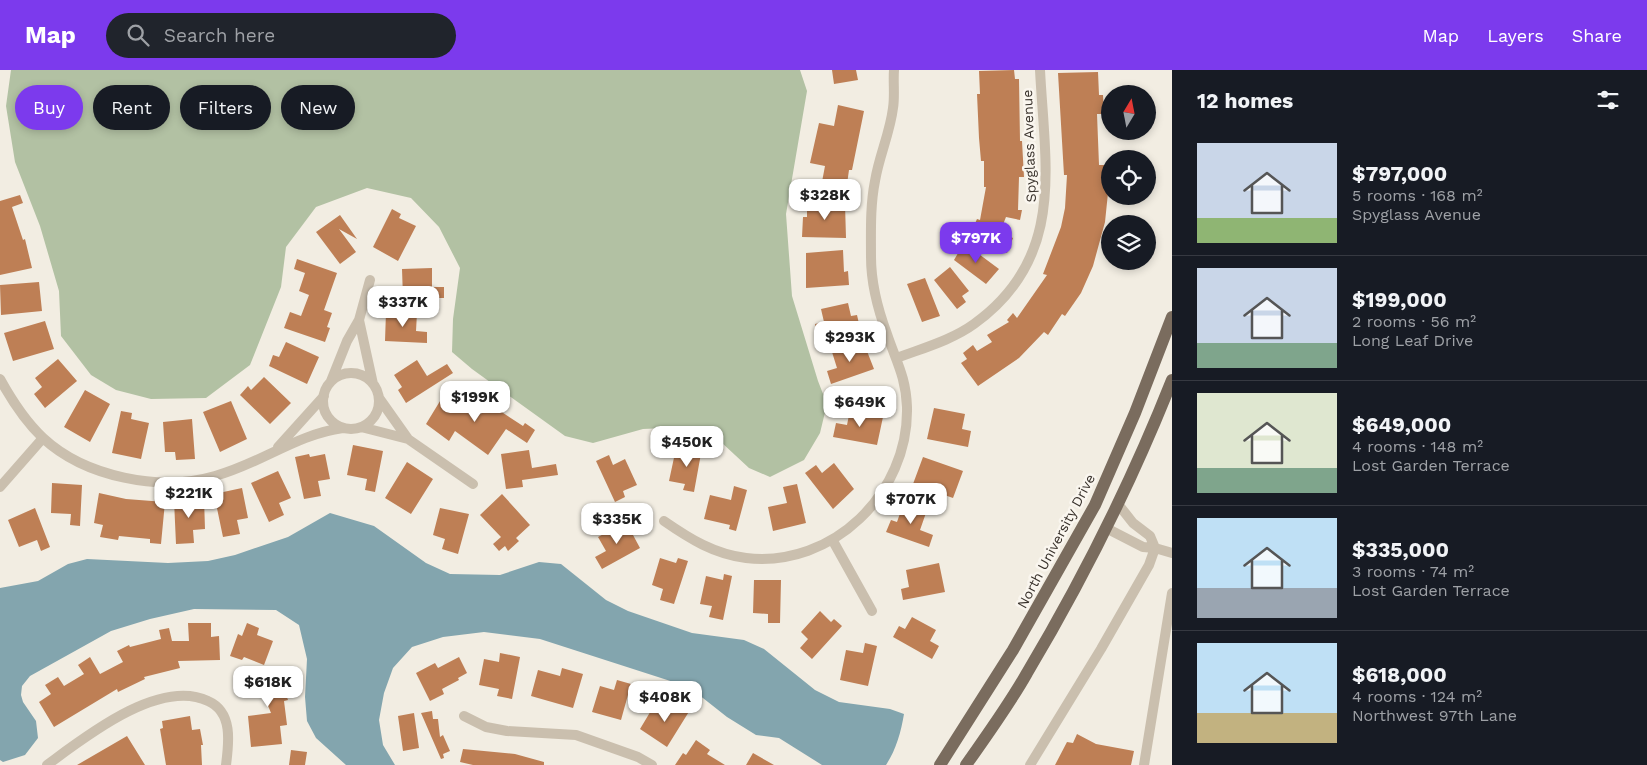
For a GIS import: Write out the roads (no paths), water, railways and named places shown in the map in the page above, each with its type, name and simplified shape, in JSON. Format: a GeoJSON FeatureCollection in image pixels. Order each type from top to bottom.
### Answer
{"type":"FeatureCollection","features":[{"type":"Feature","properties":{"kind":"main road","name":"North University Drive"},"geometry":{"type":"LineString","coordinates":[[940,765],[1013,650],[1095,505],[1136,413],[1172,317]]}},
{"type":"Feature","properties":{"kind":"main road"},"geometry":{"type":"LineString","coordinates":[[966,765],[1027,674],[1106,528],[1155,422],[1172,380]]}},
{"type":"Feature","properties":{"kind":"main road"},"geometry":{"type":"LineString","coordinates":[[1136,413],[1155,422]]}},
{"type":"Feature","properties":{"kind":"street","name":"Spyglass Avenue"},"geometry":{"type":"LineString","coordinates":[[897,358],[973,326],[998,305],[1017,281],[1031,257],[1042,229],[1046,191],[1040,70]]}},
{"type":"Feature","properties":{"kind":"street"},"geometry":{"type":"LineString","coordinates":[[664,521],[701,546],[745,558],[767,559],[791,555],[833,540],[867,512],[882,494],[901,451],[907,408],[905,385],[876,300],[871,252],[874,181],[893,108],[892,73]]}},
{"type":"Feature","properties":{"kind":"street"},"geometry":{"type":"LineString","coordinates":[[274,451],[324,396],[347,341],[359,320],[370,280]]}},
{"type":"Feature","properties":{"kind":"street"},"geometry":{"type":"LineString","coordinates":[[359,320],[373,384],[379,398],[408,439],[473,484]]}},
{"type":"Feature","properties":{"kind":"street"},"geometry":{"type":"LineString","coordinates":[[330,383],[336,378],[352,374],[367,378],[373,384]]}},
{"type":"Feature","properties":{"kind":"street"},"geometry":{"type":"LineString","coordinates":[[0,379],[15,403],[43,438],[66,454],[94,468],[123,478],[154,483],[186,482],[215,476],[312,434],[343,428],[361,427],[408,439]]}},
{"type":"Feature","properties":{"kind":"street"},"geometry":{"type":"LineString","coordinates":[[324,396],[323,404],[330,419],[343,428]]}},
{"type":"Feature","properties":{"kind":"street"},"geometry":{"type":"LineString","coordinates":[[361,427],[375,416],[379,398]]}},
{"type":"Feature","properties":{"kind":"street"},"geometry":{"type":"LineString","coordinates":[[0,487],[43,438]]}},
{"type":"Feature","properties":{"kind":"street"},"geometry":{"type":"LineString","coordinates":[[1030,765],[1106,640],[1149,565],[1156,548],[1150,536],[1133,523],[1118,504]]}},
{"type":"Feature","properties":{"kind":"street"},"geometry":{"type":"LineString","coordinates":[[1106,528],[1143,548],[1156,548],[1172,553]]}},
{"type":"Feature","properties":{"kind":"street"},"geometry":{"type":"LineString","coordinates":[[833,540],[872,611]]}},
{"type":"Feature","properties":{"kind":"street"},"geometry":{"type":"LineString","coordinates":[[1144,765],[1172,593]]}},
{"type":"Feature","properties":{"kind":"street"},"geometry":{"type":"LineString","coordinates":[[47,765],[108,722],[153,701],[179,694],[198,696],[212,703],[221,711],[230,738],[226,765]]}},
{"type":"Feature","properties":{"kind":"street"},"geometry":{"type":"LineString","coordinates":[[464,716],[486,727],[508,731],[576,735],[638,757],[652,765]]}},
{"type":"Feature","properties":{"kind":"water"},"geometry":{"type":"Polygon","coordinates":[[[330,513],[374,526],[426,563],[450,574],[500,575],[539,562],[561,564],[606,600],[628,611],[692,633],[744,640],[764,649],[815,690],[839,702],[890,709],[904,714],[900,734],[890,759],[886,765],[822,765],[779,738],[756,735],[727,717],[689,687],[540,639],[484,632],[443,637],[412,647],[393,668],[384,693],[379,720],[383,745],[395,765],[346,765],[316,738],[307,721],[305,697],[307,659],[299,625],[276,610],[194,609],[150,619],[111,631],[30,676],[22,686],[21,695],[23,702],[36,721],[38,738],[25,755],[3,762],[0,760],[0,588],[38,581],[68,564],[87,559],[168,563],[208,561],[235,555],[288,537],[330,513]]]}}]}
